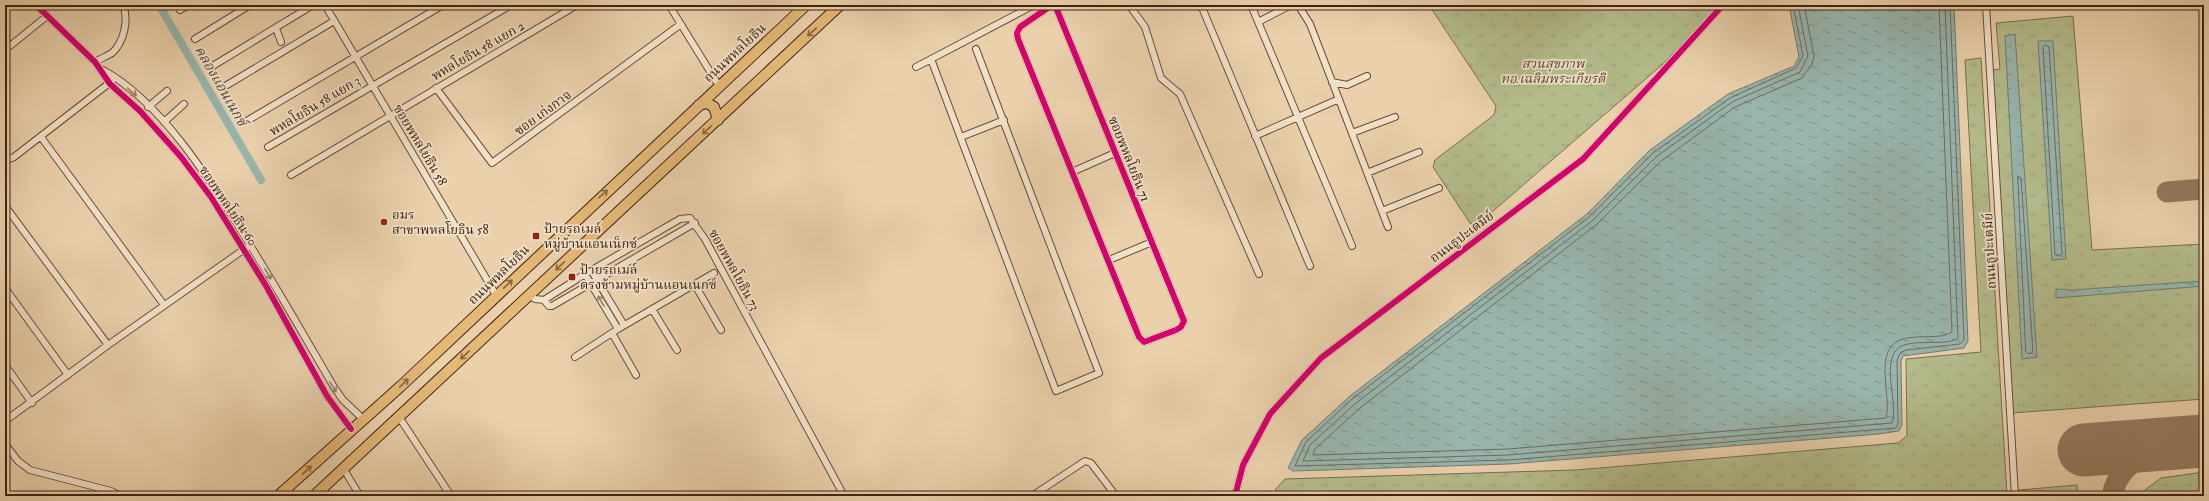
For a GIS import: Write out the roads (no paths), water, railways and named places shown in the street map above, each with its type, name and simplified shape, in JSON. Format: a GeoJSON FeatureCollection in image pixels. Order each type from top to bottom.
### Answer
{"type":"FeatureCollection","features":[{"type":"Feature","properties":{"kind":"main road","name":"ถนนพหลโยธิน"},"geometry":{"type":"LineString","coordinates":[[278,496],[363,419],[806,5]]}},
{"type":"Feature","properties":{"kind":"main road"},"geometry":{"type":"LineString","coordinates":[[314,496],[840,5]]}},
{"type":"Feature","properties":{"kind":"main road"},"geometry":{"type":"LineString","coordinates":[[699,105],[707,103],[714,107],[718,120]]}},
{"type":"Feature","properties":{"kind":"street","name":"ซอยพหลโยธิน 60"},"geometry":{"type":"LineString","coordinates":[[36,5],[95,62],[110,84],[140,111],[181,157],[222,212],[254,265],[327,396],[351,429]]}},
{"type":"Feature","properties":{"kind":"street"},"geometry":{"type":"LineString","coordinates":[[95,62],[112,52],[123,34],[126,17],[123,5]]}},
{"type":"Feature","properties":{"kind":"street"},"geometry":{"type":"LineString","coordinates":[[180,10],[189,5]]}},
{"type":"Feature","properties":{"kind":"street"},"geometry":{"type":"LineString","coordinates":[[195,39],[250,5]]}},
{"type":"Feature","properties":{"kind":"street"},"geometry":{"type":"LineString","coordinates":[[211,67],[314,5]]}},
{"type":"Feature","properties":{"kind":"street","name":"ซอยพหลโยธิน 58"},"geometry":{"type":"LineString","coordinates":[[324,5],[496,295]]}},
{"type":"Feature","properties":{"kind":"street"},"geometry":{"type":"LineString","coordinates":[[245,122],[443,5]]}},
{"type":"Feature","properties":{"kind":"street","name":"พหลโยธิน 58 แยก 3"},"geometry":{"type":"LineString","coordinates":[[268,147],[511,5]]}},
{"type":"Feature","properties":{"kind":"street","name":"พหลโยธิน 58 แยก 2"},"geometry":{"type":"LineString","coordinates":[[291,175],[577,5]]}},
{"type":"Feature","properties":{"kind":"street"},"geometry":{"type":"LineString","coordinates":[[669,5],[719,86]]}},
{"type":"Feature","properties":{"kind":"street"},"geometry":{"type":"LineString","coordinates":[[916,67],[1034,5]]}},
{"type":"Feature","properties":{"kind":"street"},"geometry":{"type":"LineString","coordinates":[[1053,5],[1020,27],[1017,33],[1072,172],[1109,260],[1152,242]]}},
{"type":"Feature","properties":{"kind":"street","name":"ซอยพหลโยธิน 71"},"geometry":{"type":"LineString","coordinates":[[1053,5],[1184,321],[1181,327],[1142,341],[1109,260]]}},
{"type":"Feature","properties":{"kind":"street"},"geometry":{"type":"LineString","coordinates":[[1129,5],[1145,27],[1161,78],[1180,94],[1259,274]]}},
{"type":"Feature","properties":{"kind":"street"},"geometry":{"type":"LineString","coordinates":[[1201,5],[1310,266]]}},
{"type":"Feature","properties":{"kind":"street"},"geometry":{"type":"LineString","coordinates":[[1251,5],[1352,246]]}},
{"type":"Feature","properties":{"kind":"street"},"geometry":{"type":"LineString","coordinates":[[1258,22],[1291,5]]}},
{"type":"Feature","properties":{"kind":"street"},"geometry":{"type":"LineString","coordinates":[[1298,5],[1310,24],[1388,227]]}},
{"type":"Feature","properties":{"kind":"street","name":"ถนนธูปะเตมีย์"},"geometry":{"type":"LineString","coordinates":[[1234,496],[1243,465],[1270,414],[1320,358],[1583,158],[1723,5]]}},
{"type":"Feature","properties":{"kind":"street","name":"ถนนธูปะเตมีย์"},"geometry":{"type":"LineString","coordinates":[[1986,5],[2015,496]]}},
{"type":"Feature","properties":{"kind":"street"},"geometry":{"type":"LineString","coordinates":[[5,50],[47,16]]}},
{"type":"Feature","properties":{"kind":"street"},"geometry":{"type":"LineString","coordinates":[[222,88],[334,21]]}},
{"type":"Feature","properties":{"kind":"street","name":"ซอย เก่งกาจ"},"geometry":{"type":"LineString","coordinates":[[436,88],[492,163],[681,24]]}},
{"type":"Feature","properties":{"kind":"street"},"geometry":{"type":"LineString","coordinates":[[276,28],[281,42]]}},
{"type":"Feature","properties":{"kind":"street"},"geometry":{"type":"LineString","coordinates":[[931,59],[1056,391],[1099,373],[976,49]]}},
{"type":"Feature","properties":{"kind":"street","name":"ซอยพหลโยธิน 60"},"geometry":{"type":"LineString","coordinates":[[101,70],[116,78],[164,122],[208,176],[260,261],[334,388],[343,400],[363,419]]}},
{"type":"Feature","properties":{"kind":"street"},"geometry":{"type":"LineString","coordinates":[[1332,82],[1347,85],[1367,76]]}},
{"type":"Feature","properties":{"kind":"street"},"geometry":{"type":"LineString","coordinates":[[5,161],[14,157],[116,78]]}},
{"type":"Feature","properties":{"kind":"street"},"geometry":{"type":"LineString","coordinates":[[148,107],[167,92]]}},
{"type":"Feature","properties":{"kind":"street"},"geometry":{"type":"LineString","coordinates":[[1255,136],[1339,99]]}},
{"type":"Feature","properties":{"kind":"street"},"geometry":{"type":"LineString","coordinates":[[164,122],[184,104]]}},
{"type":"Feature","properties":{"kind":"street"},"geometry":{"type":"LineString","coordinates":[[1352,133],[1395,117]]}},
{"type":"Feature","properties":{"kind":"street"},"geometry":{"type":"LineString","coordinates":[[960,137],[1004,120]]}},
{"type":"Feature","properties":{"kind":"street"},"geometry":{"type":"LineString","coordinates":[[40,137],[164,305]]}},
{"type":"Feature","properties":{"kind":"street"},"geometry":{"type":"LineString","coordinates":[[1367,173],[1419,152]]}},
{"type":"Feature","properties":{"kind":"street"},"geometry":{"type":"LineString","coordinates":[[1072,172],[1115,153]]}},
{"type":"Feature","properties":{"kind":"street"},"geometry":{"type":"LineString","coordinates":[[1382,211],[1439,188]]}},
{"type":"Feature","properties":{"kind":"street"},"geometry":{"type":"LineString","coordinates":[[5,206],[108,345]]}},
{"type":"Feature","properties":{"kind":"street","name":"ซอยพหลโยธิน 73"},"geometry":{"type":"LineString","coordinates":[[544,300],[591,270],[680,219],[690,218],[695,223],[844,496]]}},
{"type":"Feature","properties":{"kind":"street"},"geometry":{"type":"LineString","coordinates":[[529,295],[535,299],[544,300],[549,306],[552,306],[592,285],[695,223]]}},
{"type":"Feature","properties":{"kind":"street"},"geometry":{"type":"LineString","coordinates":[[5,421],[32,403],[108,345],[250,245]]}},
{"type":"Feature","properties":{"kind":"street"},"geometry":{"type":"LineString","coordinates":[[254,265],[260,261]]}},
{"type":"Feature","properties":{"kind":"street"},"geometry":{"type":"LineString","coordinates":[[591,270],[624,325]]}},
{"type":"Feature","properties":{"kind":"street"},"geometry":{"type":"LineString","coordinates":[[585,274],[592,285],[636,375]]}},
{"type":"Feature","properties":{"kind":"street"},"geometry":{"type":"LineString","coordinates":[[575,357],[624,325],[714,274]]}},
{"type":"Feature","properties":{"kind":"street"},"geometry":{"type":"LineString","coordinates":[[695,285],[721,330]]}},
{"type":"Feature","properties":{"kind":"street"},"geometry":{"type":"LineString","coordinates":[[5,288],[68,375]]}},
{"type":"Feature","properties":{"kind":"street"},"geometry":{"type":"LineString","coordinates":[[652,309],[677,350]]}},
{"type":"Feature","properties":{"kind":"street"},"geometry":{"type":"LineString","coordinates":[[5,366],[32,403]]}},
{"type":"Feature","properties":{"kind":"street"},"geometry":{"type":"LineString","coordinates":[[399,418],[451,496]]}},
{"type":"Feature","properties":{"kind":"street"},"geometry":{"type":"LineString","coordinates":[[5,444],[18,461],[30,470],[111,491],[121,496]]}},
{"type":"Feature","properties":{"kind":"street"},"geometry":{"type":"LineString","coordinates":[[1032,496],[1086,461],[1091,463],[1116,496]]}},
{"type":"Feature","properties":{"kind":"street"},"geometry":{"type":"LineString","coordinates":[[344,468],[360,496]]}},
{"type":"Feature","properties":{"kind":"water"},"geometry":{"type":"Polygon","coordinates":[[[1520,5],[1571,5],[1559,9],[1552,9],[1520,5]]]}},
{"type":"Feature","properties":{"kind":"water"},"geometry":{"type":"Polygon","coordinates":[[[1789,5],[1954,5],[1968,341],[1964,348],[1903,356],[1901,362],[1902,425],[1899,431],[1879,434],[1509,464],[1293,471],[1288,468],[1302,440],[1350,396],[1587,214],[1650,150],[1728,94],[1794,66],[1799,57],[1789,5]]]}},
{"type":"Feature","properties":{"kind":"water"},"geometry":{"type":"Polygon","coordinates":[[[2015,34],[2037,357],[2022,359],[2005,36],[2015,34]]]}},
{"type":"Feature","properties":{"kind":"water"},"geometry":{"type":"Polygon","coordinates":[[[2038,41],[2053,41],[2066,259],[2052,260],[2038,41]]]}},
{"type":"Feature","properties":{"kind":"water"},"geometry":{"type":"Polygon","coordinates":[[[2204,281],[2204,286],[2056,298],[2056,289],[2071,290],[2204,281]]]}},
{"type":"Feature","properties":{"kind":"waterway","name":"คลองแอนเนกซ์"},"geometry":{"type":"LineString","coordinates":[[159,5],[261,180]]}},
{"type":"Feature","properties":{"kind":"place","name":"อมร สาขาพหลโยธิน 58"},"geometry":{"type":"Point","coordinates":[384,222]}},
{"type":"Feature","properties":{"kind":"place","name":"ป้ายรถเมล์ หมู่บ้านแอนเน็กซ์"},"geometry":{"type":"Point","coordinates":[536,236]}},
{"type":"Feature","properties":{"kind":"place","name":"ป้ายรถเมล์ ตรงข้ามหมู่บ้านแอนเนกซ์"},"geometry":{"type":"Point","coordinates":[572,277]}},
{"type":"Feature","properties":{"kind":"park label","name":"สวนสุขภาพ ทอ.เฉลิมพระเกียรติ"},"geometry":{"type":"Point","coordinates":[1553,72]}}]}
